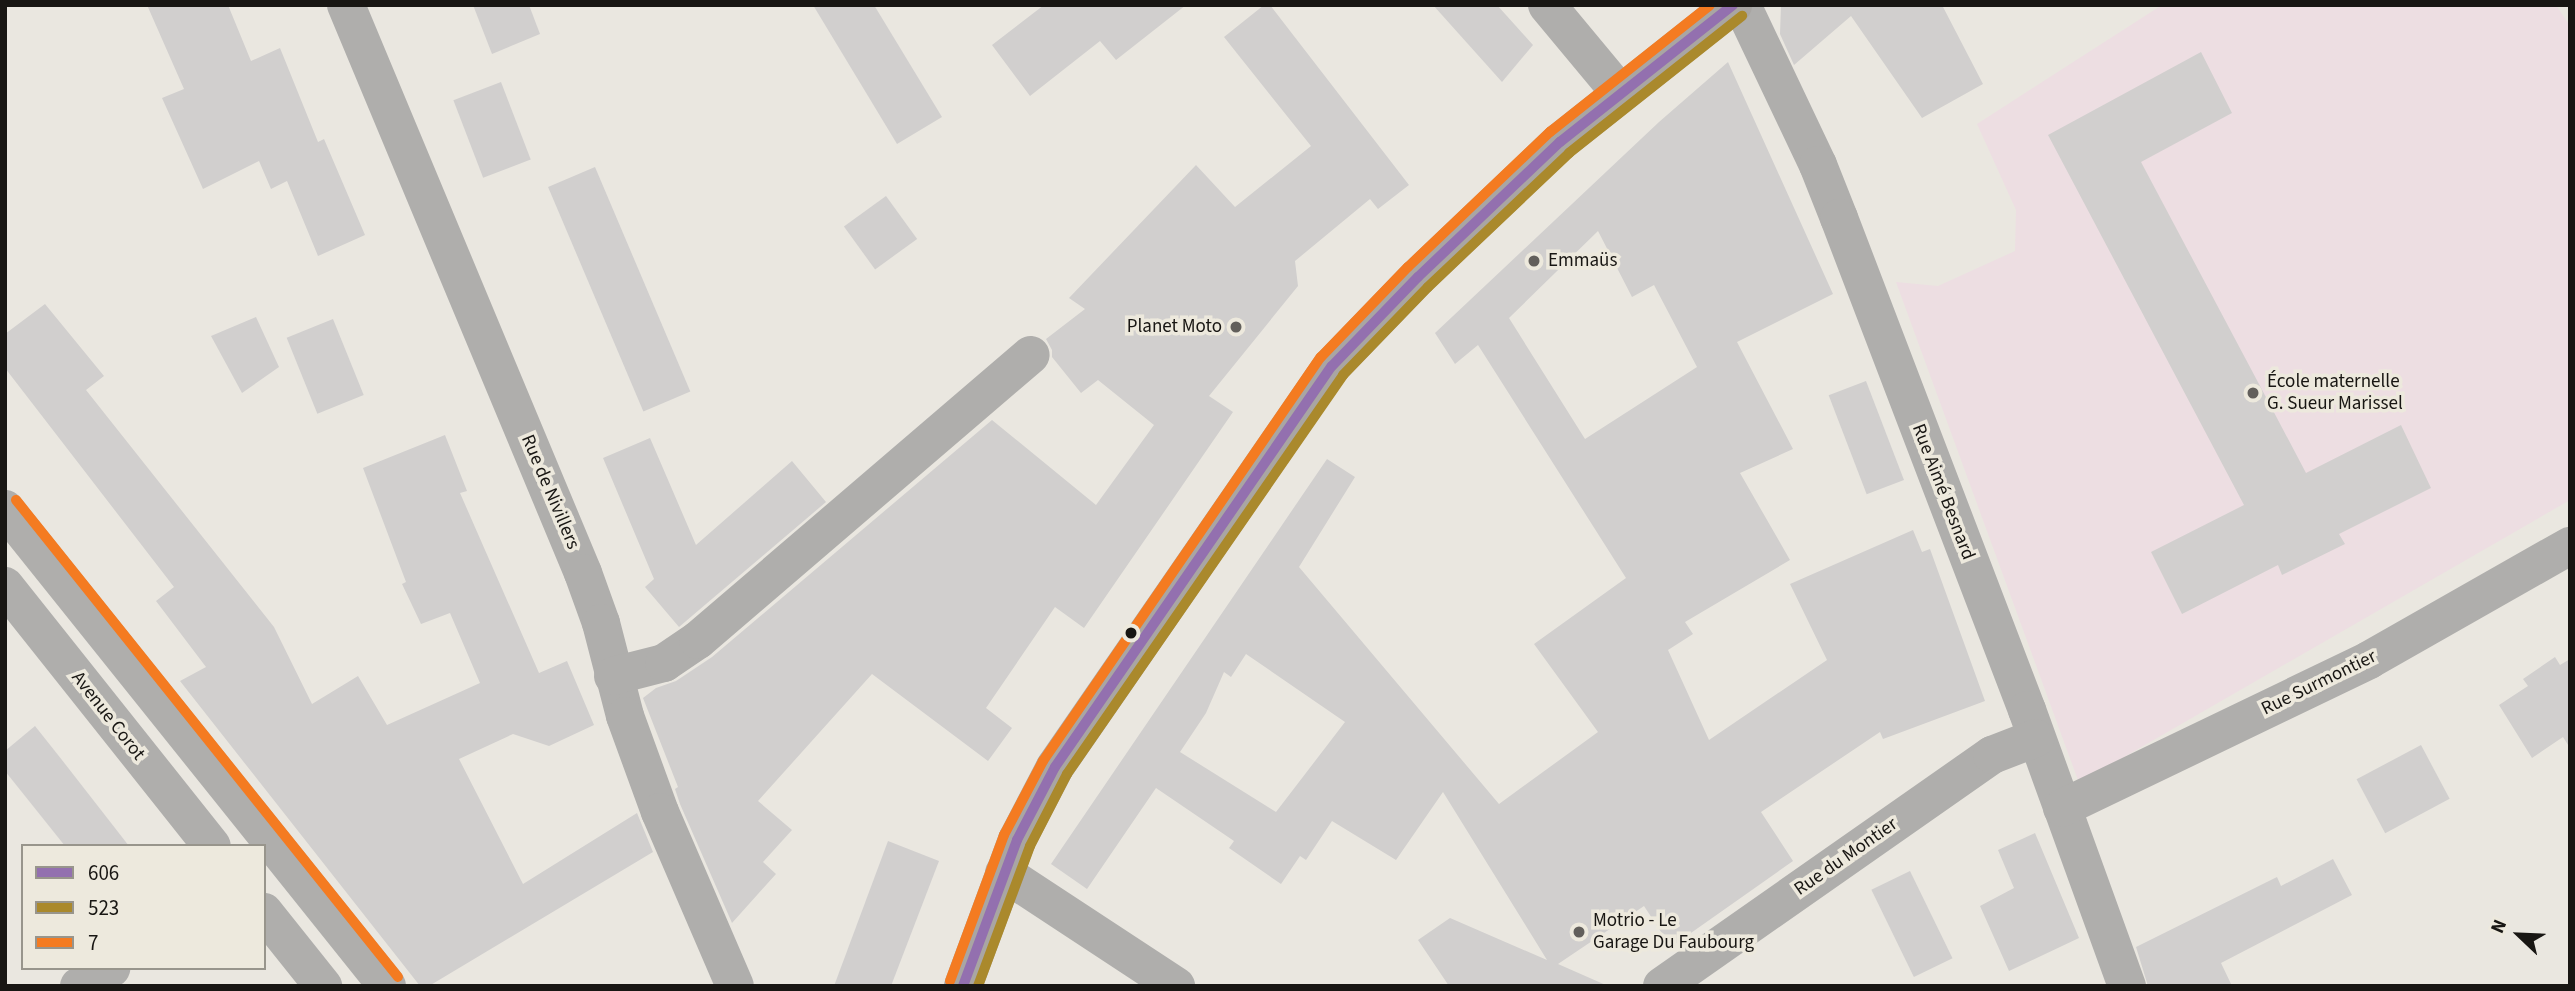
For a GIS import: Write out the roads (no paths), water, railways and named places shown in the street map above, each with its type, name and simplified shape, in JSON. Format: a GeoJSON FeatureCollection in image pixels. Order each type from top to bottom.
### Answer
{"type":"FeatureCollection","features":[{"type":"Feature","properties":{"kind":"main road"},"geometry":{"type":"LineString","coordinates":[[963,986],[1028,814],[1055,766],[1332,366],[1418,277],[1560,142],[1733,5]]}},
{"type":"Feature","properties":{"kind":"street","name":"Rue de Nivillers"},"geometry":{"type":"LineString","coordinates":[[346,5],[583,573],[601,623],[613,676],[660,812],[735,986]]}},
{"type":"Feature","properties":{"kind":"street","name":"Rue Aimé Besnard"},"geometry":{"type":"LineString","coordinates":[[1742,5],[1818,165],[2036,738],[2127,986]]}},
{"type":"Feature","properties":{"kind":"street"},"geometry":{"type":"LineString","coordinates":[[1550,6],[1620,93]]}},
{"type":"Feature","properties":{"kind":"street"},"geometry":{"type":"LineString","coordinates":[[613,676],[664,663],[698,640],[1031,355]]}},
{"type":"Feature","properties":{"kind":"street"},"geometry":{"type":"LineString","coordinates":[[5,509],[254,844]]}},
{"type":"Feature","properties":{"kind":"street","name":"Rue Surmontier"},"geometry":{"type":"LineString","coordinates":[[2062,808],[2369,660],[2570,546]]}},
{"type":"Feature","properties":{"kind":"street","name":"Avenue Corot"},"geometry":{"type":"LineString","coordinates":[[5,586],[210,844]]}},
{"type":"Feature","properties":{"kind":"street","name":"Rue du Montier"},"geometry":{"type":"LineString","coordinates":[[1662,986],[1992,755],[2036,738]]}},
{"type":"Feature","properties":{"kind":"street"},"geometry":{"type":"LineString","coordinates":[[266,860],[279,877],[387,986]]}},
{"type":"Feature","properties":{"kind":"street"},"geometry":{"type":"LineString","coordinates":[[1004,873],[1176,986]]}},
{"type":"Feature","properties":{"kind":"street"},"geometry":{"type":"LineString","coordinates":[[266,915],[323,986]]}},
{"type":"Feature","properties":{"kind":"street"},"geometry":{"type":"LineString","coordinates":[[79,986],[107,970]]}},
{"type":"Feature","properties":{"kind":"place","name":"Emmaüs"},"geometry":{"type":"Point","coordinates":[1534,261]}},
{"type":"Feature","properties":{"kind":"place","name":"Planet Moto"},"geometry":{"type":"Point","coordinates":[1236,327]}},
{"type":"Feature","properties":{"kind":"place","name":"École maternelle G. Sueur Marissel"},"geometry":{"type":"Point","coordinates":[2253,393]}},
{"type":"Feature","properties":{"kind":"place","name":"Motrio - Le Garage Du Faubourg"},"geometry":{"type":"Point","coordinates":[1579,932]}}]}
